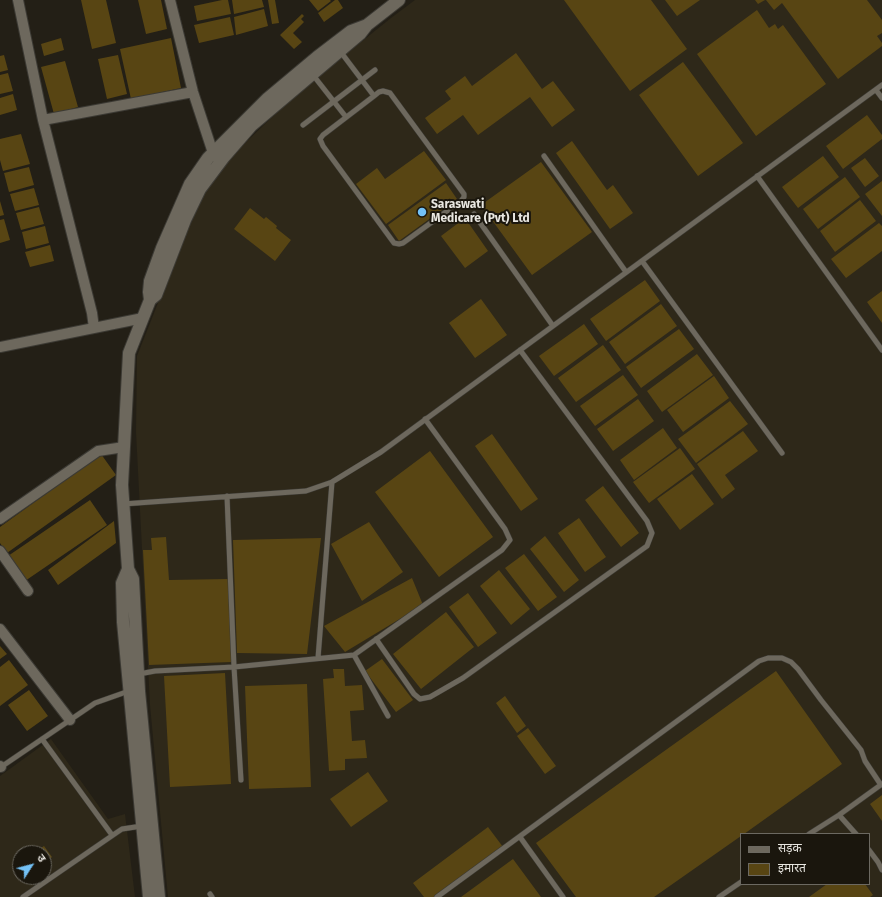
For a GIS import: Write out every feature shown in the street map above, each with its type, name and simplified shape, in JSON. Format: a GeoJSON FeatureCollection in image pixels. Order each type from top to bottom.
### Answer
{"type":"FeatureCollection","features":[{"type":"Feature","properties":{"kind":"street"},"geometry":{"type":"LineString","coordinates":[[18,0],[43,120],[92,313],[94,328]]}},
{"type":"Feature","properties":{"kind":"street"},"geometry":{"type":"LineString","coordinates":[[170,0],[193,92],[212,153]]}},
{"type":"Feature","properties":{"kind":"street"},"geometry":{"type":"LineString","coordinates":[[150,300],[156,295],[185,220],[200,189],[224,157],[250,126],[313,75],[395,1]]}},
{"type":"Feature","properties":{"kind":"street"},"geometry":{"type":"LineString","coordinates":[[149,897],[142,826],[134,691],[138,674],[133,579],[128,569],[122,485],[129,353],[150,300],[150,281],[170,229],[190,184],[212,153],[268,98],[317,57],[351,31],[367,25]]}},
{"type":"Feature","properties":{"kind":"street"},"geometry":{"type":"LineString","coordinates":[[43,120],[193,92]]}},
{"type":"Feature","properties":{"kind":"street"},"geometry":{"type":"LineString","coordinates":[[0,346],[143,318]]}},
{"type":"Feature","properties":{"kind":"street"},"geometry":{"type":"LineString","coordinates":[[0,519],[98,451],[124,447]]}},
{"type":"Feature","properties":{"kind":"street"},"geometry":{"type":"LineString","coordinates":[[0,551],[28,591]]}},
{"type":"Feature","properties":{"kind":"street"},"geometry":{"type":"LineString","coordinates":[[128,569],[122,583],[123,622],[134,691],[159,897]]}},
{"type":"Feature","properties":{"kind":"street"},"geometry":{"type":"LineString","coordinates":[[0,629],[70,720]]}},
{"type":"Feature","properties":{"kind":"lane"},"geometry":{"type":"LineString","coordinates":[[340,51],[374,96]]}},
{"type":"Feature","properties":{"kind":"lane"},"geometry":{"type":"LineString","coordinates":[[303,126],[375,70]]}},
{"type":"Feature","properties":{"kind":"lane"},"geometry":{"type":"LineString","coordinates":[[313,75],[346,117]]}},
{"type":"Feature","properties":{"kind":"lane"},"geometry":{"type":"LineString","coordinates":[[123,504],[306,491],[332,482],[381,452],[882,85]]}},
{"type":"Feature","properties":{"kind":"lane"},"geometry":{"type":"LineString","coordinates":[[876,90],[882,98]]}},
{"type":"Feature","properties":{"kind":"lane"},"geometry":{"type":"LineString","coordinates":[[379,92],[390,93],[464,194],[462,201],[403,243],[394,243],[321,142],[320,139],[323,135],[346,117],[379,92]]}},
{"type":"Feature","properties":{"kind":"lane"},"geometry":{"type":"LineString","coordinates":[[544,156],[626,272]]}},
{"type":"Feature","properties":{"kind":"lane"},"geometry":{"type":"LineString","coordinates":[[757,176],[882,350]]}},
{"type":"Feature","properties":{"kind":"lane"},"geometry":{"type":"LineString","coordinates":[[474,214],[553,326]]}},
{"type":"Feature","properties":{"kind":"lane"},"geometry":{"type":"LineString","coordinates":[[642,261],[782,453]]}},
{"type":"Feature","properties":{"kind":"lane"},"geometry":{"type":"LineString","coordinates":[[376,639],[414,694],[420,699],[430,698],[463,678],[647,546],[652,533],[647,520],[520,350]]}},
{"type":"Feature","properties":{"kind":"lane"},"geometry":{"type":"LineString","coordinates":[[138,674],[155,671],[234,667],[354,655],[502,550],[510,540],[505,529],[425,419]]}},
{"type":"Feature","properties":{"kind":"lane"},"geometry":{"type":"LineString","coordinates":[[318,658],[332,482]]}},
{"type":"Feature","properties":{"kind":"lane"},"geometry":{"type":"LineString","coordinates":[[227,496],[234,667],[241,780]]}},
{"type":"Feature","properties":{"kind":"lane"},"geometry":{"type":"LineString","coordinates":[[354,655],[388,716]]}},
{"type":"Feature","properties":{"kind":"lane"},"geometry":{"type":"LineString","coordinates":[[437,897],[759,661],[768,658],[782,658],[791,662],[798,669],[854,740],[861,750],[865,761],[881,784],[811,833]]}},
{"type":"Feature","properties":{"kind":"lane"},"geometry":{"type":"LineString","coordinates":[[0,767],[95,703],[134,691]]}},
{"type":"Feature","properties":{"kind":"lane"},"geometry":{"type":"LineString","coordinates":[[42,739],[112,835]]}},
{"type":"Feature","properties":{"kind":"lane"},"geometry":{"type":"LineString","coordinates":[[838,815],[855,833]]}},
{"type":"Feature","properties":{"kind":"lane"},"geometry":{"type":"LineString","coordinates":[[23,897],[112,835],[122,830],[142,826]]}},
{"type":"Feature","properties":{"kind":"lane"},"geometry":{"type":"LineString","coordinates":[[520,837],[563,897]]}},
{"type":"Feature","properties":{"kind":"lane"},"geometry":{"type":"LineString","coordinates":[[870,851],[882,870]]}},
{"type":"Feature","properties":{"kind":"lane"},"geometry":{"type":"LineString","coordinates":[[719,897],[740,883]]}},
{"type":"Feature","properties":{"kind":"shaded area"},"geometry":{"type":"Polygon","coordinates":[[[415,0],[882,0],[882,897],[168,897],[150,705],[136,432],[137,356],[179,250],[211,176],[295,95],[415,0]]]}},
{"type":"Feature","properties":{"kind":"shaded area"},"geometry":{"type":"Polygon","coordinates":[[[51,739],[108,819],[125,814],[135,897],[0,897],[0,776],[51,739]]]}},
{"type":"Feature","properties":{"kind":"building"},"geometry":{"type":"Polygon","coordinates":[[[81,0],[106,0],[116,43],[92,49],[81,0]]]}},
{"type":"Feature","properties":{"kind":"building"},"geometry":{"type":"Polygon","coordinates":[[[138,0],[161,0],[167,29],[146,34],[138,0]]]}},
{"type":"Feature","properties":{"kind":"building"},"geometry":{"type":"Polygon","coordinates":[[[228,0],[231,14],[197,21],[194,6],[228,0]]]}},
{"type":"Feature","properties":{"kind":"building"},"geometry":{"type":"Polygon","coordinates":[[[232,0],[262,0],[264,7],[234,14],[232,0]]]}},
{"type":"Feature","properties":{"kind":"building"},"geometry":{"type":"Polygon","coordinates":[[[268,0],[275,0],[279,23],[272,24],[268,0]]]}},
{"type":"Feature","properties":{"kind":"building"},"geometry":{"type":"Polygon","coordinates":[[[309,0],[330,0],[331,1],[318,11],[309,0]]]}},
{"type":"Feature","properties":{"kind":"building"},"geometry":{"type":"Polygon","coordinates":[[[335,0],[338,0],[343,8],[324,22],[318,13],[335,0]]]}},
{"type":"Feature","properties":{"kind":"building"},"geometry":{"type":"Polygon","coordinates":[[[564,0],[651,0],[687,49],[630,91],[564,0]]]}},
{"type":"Feature","properties":{"kind":"building"},"geometry":{"type":"Polygon","coordinates":[[[665,0],[700,0],[677,16],[665,0]]]}},
{"type":"Feature","properties":{"kind":"building"},"geometry":{"type":"Polygon","coordinates":[[[755,0],[765,0],[758,4],[755,0]]]}},
{"type":"Feature","properties":{"kind":"building"},"geometry":{"type":"Polygon","coordinates":[[[766,0],[867,0],[882,20],[882,33],[877,36],[882,43],[882,46],[838,79],[782,3],[774,10],[766,0]]]}},
{"type":"Feature","properties":{"kind":"building"},"geometry":{"type":"Polygon","coordinates":[[[264,9],[268,26],[236,35],[234,17],[264,9]]]}},
{"type":"Feature","properties":{"kind":"building"},"geometry":{"type":"Polygon","coordinates":[[[757,10],[769,28],[775,24],[778,29],[783,25],[826,84],[756,136],[697,54],[757,10]]]}},
{"type":"Feature","properties":{"kind":"building"},"geometry":{"type":"Polygon","coordinates":[[[302,14],[304,16],[301,19],[304,22],[293,33],[302,42],[294,49],[280,35],[302,14]]]}},
{"type":"Feature","properties":{"kind":"building"},"geometry":{"type":"Polygon","coordinates":[[[230,17],[234,35],[199,43],[194,25],[230,17]]]}},
{"type":"Feature","properties":{"kind":"building"},"geometry":{"type":"Polygon","coordinates":[[[61,38],[64,50],[44,56],[41,44],[61,38]]]}},
{"type":"Feature","properties":{"kind":"building"},"geometry":{"type":"Polygon","coordinates":[[[171,38],[181,88],[131,99],[120,49],[171,38]]]}},
{"type":"Feature","properties":{"kind":"building"},"geometry":{"type":"Polygon","coordinates":[[[516,53],[542,89],[553,81],[575,110],[552,127],[530,97],[478,135],[463,115],[437,134],[425,118],[451,99],[445,91],[465,76],[472,86],[516,53]]]}},
{"type":"Feature","properties":{"kind":"building"},"geometry":{"type":"Polygon","coordinates":[[[4,55],[8,70],[0,72],[0,56],[4,55]]]}},
{"type":"Feature","properties":{"kind":"building"},"geometry":{"type":"Polygon","coordinates":[[[118,55],[127,94],[107,99],[98,59],[118,55]]]}},
{"type":"Feature","properties":{"kind":"building"},"geometry":{"type":"Polygon","coordinates":[[[65,61],[78,107],[54,114],[41,67],[65,61]]]}},
{"type":"Feature","properties":{"kind":"building"},"geometry":{"type":"Polygon","coordinates":[[[683,62],[743,143],[698,176],[639,95],[683,62]]]}},
{"type":"Feature","properties":{"kind":"building"},"geometry":{"type":"Polygon","coordinates":[[[8,73],[13,91],[0,94],[0,75],[8,73]]]}},
{"type":"Feature","properties":{"kind":"building"},"geometry":{"type":"Polygon","coordinates":[[[13,94],[17,110],[0,115],[0,98],[13,94]]]}},
{"type":"Feature","properties":{"kind":"building"},"geometry":{"type":"Polygon","coordinates":[[[867,115],[882,135],[882,139],[843,169],[826,146],[867,115]]]}},
{"type":"Feature","properties":{"kind":"building"},"geometry":{"type":"Polygon","coordinates":[[[21,134],[30,164],[3,171],[0,160],[0,139],[21,134]]]}},
{"type":"Feature","properties":{"kind":"building"},"geometry":{"type":"Polygon","coordinates":[[[572,141],[607,190],[613,185],[633,213],[610,229],[556,153],[572,141]]]}},
{"type":"Feature","properties":{"kind":"building"},"geometry":{"type":"Polygon","coordinates":[[[424,151],[446,180],[386,224],[356,184],[377,168],[385,179],[424,151]]]}},
{"type":"Feature","properties":{"kind":"building"},"geometry":{"type":"Polygon","coordinates":[[[823,156],[839,177],[798,208],[782,187],[823,156]]]}},
{"type":"Feature","properties":{"kind":"building"},"geometry":{"type":"Polygon","coordinates":[[[865,158],[879,176],[865,187],[851,168],[865,158]]]}},
{"type":"Feature","properties":{"kind":"building"},"geometry":{"type":"Polygon","coordinates":[[[541,162],[592,232],[532,275],[481,205],[541,162]]]}},
{"type":"Feature","properties":{"kind":"building"},"geometry":{"type":"Polygon","coordinates":[[[29,167],[34,185],[9,192],[4,173],[29,167]]]}},
{"type":"Feature","properties":{"kind":"building"},"geometry":{"type":"Polygon","coordinates":[[[845,177],[860,197],[818,229],[803,209],[845,177]]]}},
{"type":"Feature","properties":{"kind":"building"},"geometry":{"type":"Polygon","coordinates":[[[882,181],[882,216],[865,194],[882,181]]]}},
{"type":"Feature","properties":{"kind":"building"},"geometry":{"type":"Polygon","coordinates":[[[446,183],[457,199],[399,241],[388,225],[446,183]]]}},
{"type":"Feature","properties":{"kind":"building"},"geometry":{"type":"Polygon","coordinates":[[[34,188],[39,205],[15,211],[10,194],[34,188]]]}},
{"type":"Feature","properties":{"kind":"building"},"geometry":{"type":"Polygon","coordinates":[[[860,200],[876,221],[835,252],[820,231],[860,200]]]}},
{"type":"Feature","properties":{"kind":"building"},"geometry":{"type":"Polygon","coordinates":[[[0,201],[4,215],[0,216],[0,201]]]}},
{"type":"Feature","properties":{"kind":"building"},"geometry":{"type":"Polygon","coordinates":[[[39,207],[44,224],[21,230],[16,213],[39,207]]]}},
{"type":"Feature","properties":{"kind":"building"},"geometry":{"type":"Polygon","coordinates":[[[250,208],[264,219],[266,217],[277,226],[276,228],[291,240],[275,261],[234,229],[250,208]]]}},
{"type":"Feature","properties":{"kind":"building"},"geometry":{"type":"Polygon","coordinates":[[[465,218],[488,251],[465,268],[441,236],[465,218]]]}},
{"type":"Feature","properties":{"kind":"building"},"geometry":{"type":"Polygon","coordinates":[[[4,219],[10,240],[0,243],[0,220],[4,219]]]}},
{"type":"Feature","properties":{"kind":"building"},"geometry":{"type":"Polygon","coordinates":[[[879,223],[882,226],[882,251],[846,278],[831,259],[879,223]]]}},
{"type":"Feature","properties":{"kind":"building"},"geometry":{"type":"Polygon","coordinates":[[[45,226],[49,243],[26,249],[22,232],[45,226]]]}},
{"type":"Feature","properties":{"kind":"building"},"geometry":{"type":"Polygon","coordinates":[[[50,245],[54,261],[30,267],[25,252],[50,245]]]}},
{"type":"Feature","properties":{"kind":"building"},"geometry":{"type":"Polygon","coordinates":[[[645,280],[660,301],[606,341],[590,319],[645,280]]]}},
{"type":"Feature","properties":{"kind":"building"},"geometry":{"type":"Polygon","coordinates":[[[882,291],[882,323],[867,302],[882,291]]]}},
{"type":"Feature","properties":{"kind":"building"},"geometry":{"type":"Polygon","coordinates":[[[481,299],[507,335],[475,358],[449,323],[481,299]]]}},
{"type":"Feature","properties":{"kind":"building"},"geometry":{"type":"Polygon","coordinates":[[[661,304],[677,326],[625,364],[609,342],[661,304]]]}},
{"type":"Feature","properties":{"kind":"building"},"geometry":{"type":"Polygon","coordinates":[[[584,324],[598,344],[554,376],[539,356],[584,324]]]}},
{"type":"Feature","properties":{"kind":"building"},"geometry":{"type":"Polygon","coordinates":[[[679,329],[694,349],[641,388],[626,367],[679,329]]]}},
{"type":"Feature","properties":{"kind":"building"},"geometry":{"type":"Polygon","coordinates":[[[603,345],[621,370],[576,402],[558,378],[603,345]]]}},
{"type":"Feature","properties":{"kind":"building"},"geometry":{"type":"Polygon","coordinates":[[[697,354],[713,375],[662,412],[647,391],[697,354]]]}},
{"type":"Feature","properties":{"kind":"building"},"geometry":{"type":"Polygon","coordinates":[[[623,375],[638,395],[595,426],[580,406],[623,375]]]}},
{"type":"Feature","properties":{"kind":"building"},"geometry":{"type":"Polygon","coordinates":[[[714,376],[729,398],[683,432],[667,410],[714,376]]]}},
{"type":"Feature","properties":{"kind":"building"},"geometry":{"type":"Polygon","coordinates":[[[638,399],[654,421],[613,451],[597,429],[638,399]]]}},
{"type":"Feature","properties":{"kind":"building"},"geometry":{"type":"Polygon","coordinates":[[[730,401],[748,424],[696,463],[678,439],[730,401]]]}},
{"type":"Feature","properties":{"kind":"building"},"geometry":{"type":"Polygon","coordinates":[[[663,428],[677,448],[634,480],[620,460],[663,428]]]}},
{"type":"Feature","properties":{"kind":"building"},"geometry":{"type":"Polygon","coordinates":[[[743,431],[758,451],[725,475],[735,489],[722,499],[697,464],[743,431]]]}},
{"type":"Feature","properties":{"kind":"building"},"geometry":{"type":"Polygon","coordinates":[[[492,434],[538,499],[521,511],[475,446],[492,434]]]}},
{"type":"Feature","properties":{"kind":"building"},"geometry":{"type":"Polygon","coordinates":[[[680,448],[695,469],[649,503],[633,482],[680,448]]]}},
{"type":"Feature","properties":{"kind":"building"},"geometry":{"type":"Polygon","coordinates":[[[430,451],[493,537],[439,577],[375,492],[430,451]]]}},
{"type":"Feature","properties":{"kind":"building"},"geometry":{"type":"Polygon","coordinates":[[[101,454],[116,475],[7,553],[0,543],[0,527],[101,454]]]}},
{"type":"Feature","properties":{"kind":"building"},"geometry":{"type":"Polygon","coordinates":[[[692,474],[714,504],[680,530],[657,499],[692,474]]]}},
{"type":"Feature","properties":{"kind":"building"},"geometry":{"type":"Polygon","coordinates":[[[603,486],[639,533],[621,547],[585,500],[603,486]]]}},
{"type":"Feature","properties":{"kind":"building"},"geometry":{"type":"Polygon","coordinates":[[[90,500],[107,525],[25,581],[8,556],[90,500]]]}},
{"type":"Feature","properties":{"kind":"building"},"geometry":{"type":"Polygon","coordinates":[[[579,518],[606,557],[585,572],[558,533],[579,518]]]}},
{"type":"Feature","properties":{"kind":"building"},"geometry":{"type":"Polygon","coordinates":[[[114,521],[116,543],[58,585],[48,570],[114,521]]]}},
{"type":"Feature","properties":{"kind":"building"},"geometry":{"type":"Polygon","coordinates":[[[369,522],[403,572],[362,601],[331,544],[369,522]]]}},
{"type":"Feature","properties":{"kind":"building"},"geometry":{"type":"Polygon","coordinates":[[[545,536],[579,580],[564,592],[530,549],[545,536]]]}},
{"type":"Feature","properties":{"kind":"building"},"geometry":{"type":"Polygon","coordinates":[[[166,537],[169,580],[229,579],[232,662],[149,665],[143,550],[152,550],[151,538],[166,537]]]}},
{"type":"Feature","properties":{"kind":"building"},"geometry":{"type":"Polygon","coordinates":[[[321,538],[307,654],[237,653],[233,540],[321,538]]]}},
{"type":"Feature","properties":{"kind":"building"},"geometry":{"type":"Polygon","coordinates":[[[524,554],[557,597],[538,611],[505,568],[524,554]]]}},
{"type":"Feature","properties":{"kind":"building"},"geometry":{"type":"Polygon","coordinates":[[[499,570],[530,609],[511,625],[480,586],[499,570]]]}},
{"type":"Feature","properties":{"kind":"building"},"geometry":{"type":"Polygon","coordinates":[[[412,578],[423,605],[345,652],[324,626],[412,578]]]}},
{"type":"Feature","properties":{"kind":"building"},"geometry":{"type":"Polygon","coordinates":[[[468,593],[497,633],[478,647],[449,607],[468,593]]]}},
{"type":"Feature","properties":{"kind":"building"},"geometry":{"type":"Polygon","coordinates":[[[446,612],[474,647],[421,689],[393,654],[446,612]]]}},
{"type":"Feature","properties":{"kind":"building"},"geometry":{"type":"Polygon","coordinates":[[[0,646],[7,654],[0,659],[0,646]]]}},
{"type":"Feature","properties":{"kind":"building"},"geometry":{"type":"Polygon","coordinates":[[[382,659],[413,700],[396,712],[365,671],[382,659]]]}},
{"type":"Feature","properties":{"kind":"building"},"geometry":{"type":"Polygon","coordinates":[[[9,660],[28,685],[0,706],[0,667],[9,660]]]}},
{"type":"Feature","properties":{"kind":"building"},"geometry":{"type":"Polygon","coordinates":[[[333,669],[344,669],[345,686],[362,685],[364,710],[350,711],[352,741],[365,740],[367,758],[345,759],[345,770],[329,771],[323,679],[334,678],[333,669]]]}},
{"type":"Feature","properties":{"kind":"building"},"geometry":{"type":"Polygon","coordinates":[[[776,671],[842,764],[745,833],[740,833],[740,837],[654,897],[576,897],[536,843],[776,671]]]}},
{"type":"Feature","properties":{"kind":"building"},"geometry":{"type":"Polygon","coordinates":[[[225,673],[231,784],[170,787],[164,676],[225,673]]]}},
{"type":"Feature","properties":{"kind":"building"},"geometry":{"type":"Polygon","coordinates":[[[307,684],[311,787],[249,789],[245,686],[307,684]]]}},
{"type":"Feature","properties":{"kind":"building"},"geometry":{"type":"Polygon","coordinates":[[[29,690],[48,716],[27,731],[8,705],[29,690]]]}},
{"type":"Feature","properties":{"kind":"building"},"geometry":{"type":"Polygon","coordinates":[[[505,696],[526,726],[517,733],[496,703],[505,696]]]}},
{"type":"Feature","properties":{"kind":"building"},"geometry":{"type":"Polygon","coordinates":[[[528,728],[556,766],[545,774],[517,736],[528,728]]]}},
{"type":"Feature","properties":{"kind":"building"},"geometry":{"type":"Polygon","coordinates":[[[368,772],[388,801],[351,827],[330,799],[368,772]]]}},
{"type":"Feature","properties":{"kind":"building"},"geometry":{"type":"Polygon","coordinates":[[[882,795],[882,821],[870,804],[882,795]]]}},
{"type":"Feature","properties":{"kind":"building"},"geometry":{"type":"Polygon","coordinates":[[[488,827],[503,847],[436,897],[424,897],[413,883],[488,827]]]}},
{"type":"Feature","properties":{"kind":"building"},"geometry":{"type":"Polygon","coordinates":[[[513,859],[541,897],[461,897],[513,859]]]}},
{"type":"Feature","properties":{"kind":"building"},"geometry":{"type":"Polygon","coordinates":[[[826,885],[866,885],[873,895],[870,897],[809,897],[826,885]]]}},
{"type":"Feature","properties":{"kind":"place","name":"Saraswati Medicare (Pvt) Ltd"},"geometry":{"type":"Point","coordinates":[422,212]}}]}
